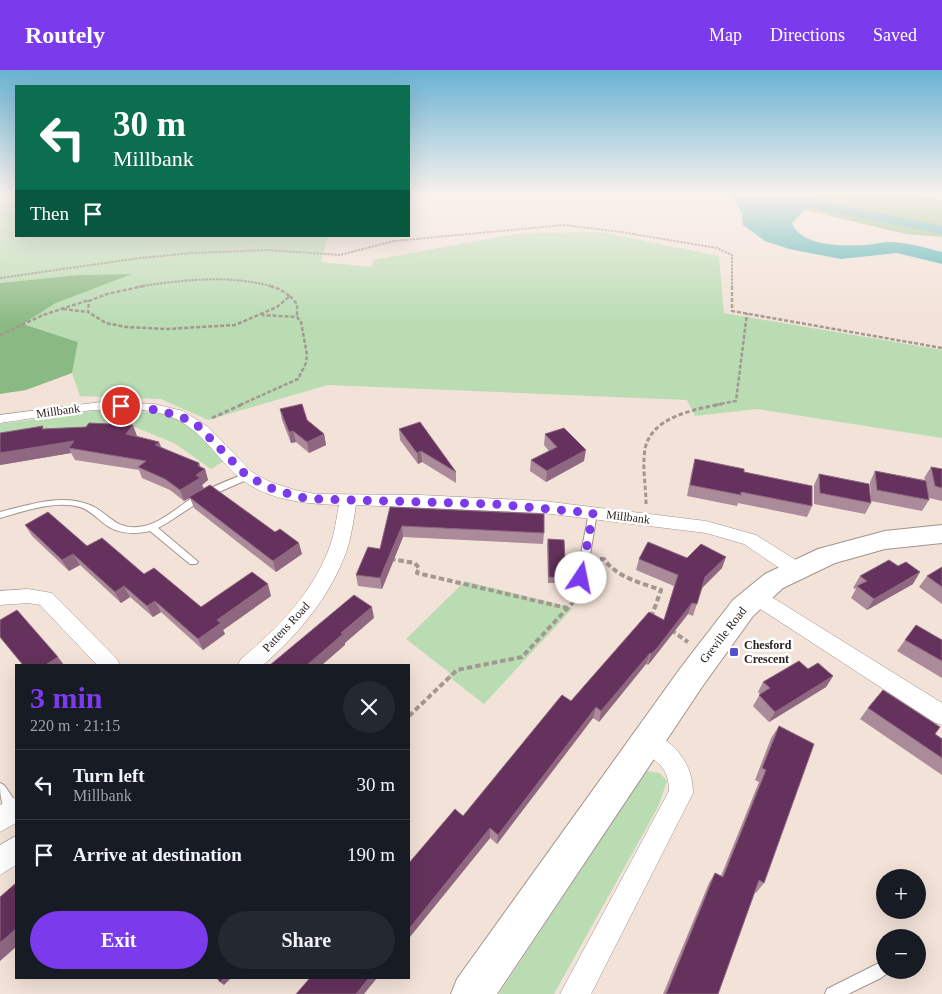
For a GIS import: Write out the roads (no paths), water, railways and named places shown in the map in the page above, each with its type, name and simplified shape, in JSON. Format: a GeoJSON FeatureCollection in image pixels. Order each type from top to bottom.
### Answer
{"type":"FeatureCollection","features":[{"type":"Feature","properties":{"kind":"street","name":"Millbank"},"geometry":{"type":"LineString","coordinates":[[0,419],[98,406],[130,406],[170,413],[197,425],[248,476],[271,488],[298,497],[502,505],[593,513],[706,527],[734,533],[756,542],[795,569]]}},
{"type":"Feature","properties":{"kind":"street","name":"Pattens Road"},"geometry":{"type":"LineString","coordinates":[[249,664],[276,641],[312,598],[325,578],[339,547],[349,500]]}},
{"type":"Feature","properties":{"kind":"street","name":"Greville Road"},"geometry":{"type":"LineString","coordinates":[[472,994],[733,619],[756,596],[774,581],[795,569],[827,556],[867,544],[913,535],[942,534]]}},
{"type":"Feature","properties":{"kind":"street"},"geometry":{"type":"LineString","coordinates":[[0,598],[28,596],[45,598],[109,664]]}},
{"type":"Feature","properties":{"kind":"street"},"geometry":{"type":"LineString","coordinates":[[756,596],[942,716]]}},
{"type":"Feature","properties":{"kind":"street"},"geometry":{"type":"LineString","coordinates":[[575,994],[681,793],[682,781],[679,771],[662,751],[648,741]]}},
{"type":"Feature","properties":{"kind":"street"},"geometry":{"type":"LineString","coordinates":[[0,862],[15,850]]}},
{"type":"Feature","properties":{"kind":"lane"},"geometry":{"type":"LineString","coordinates":[[0,515],[67,502],[90,508],[106,522],[120,529],[139,530],[166,520],[202,496],[248,476]]}},
{"type":"Feature","properties":{"kind":"lane"},"geometry":{"type":"LineString","coordinates":[[581,578],[593,513]]}},
{"type":"Feature","properties":{"kind":"lane"},"geometry":{"type":"LineString","coordinates":[[151,527],[193,562]]}},
{"type":"Feature","properties":{"kind":"lane"},"geometry":{"type":"LineString","coordinates":[[0,789],[10,814]]}},
{"type":"Feature","properties":{"kind":"lane"},"geometry":{"type":"LineString","coordinates":[[832,994],[876,973]]}},
{"type":"Feature","properties":{"kind":"water"},"geometry":{"type":"Polygon","coordinates":[[[761,238],[807,238],[834,245],[868,245],[895,242],[942,252],[942,264],[897,253],[841,259],[789,249],[761,238]]]}},
{"type":"Feature","properties":{"kind":"place","name":"Chesford Crescent"},"geometry":{"type":"Point","coordinates":[734,652]}}]}
